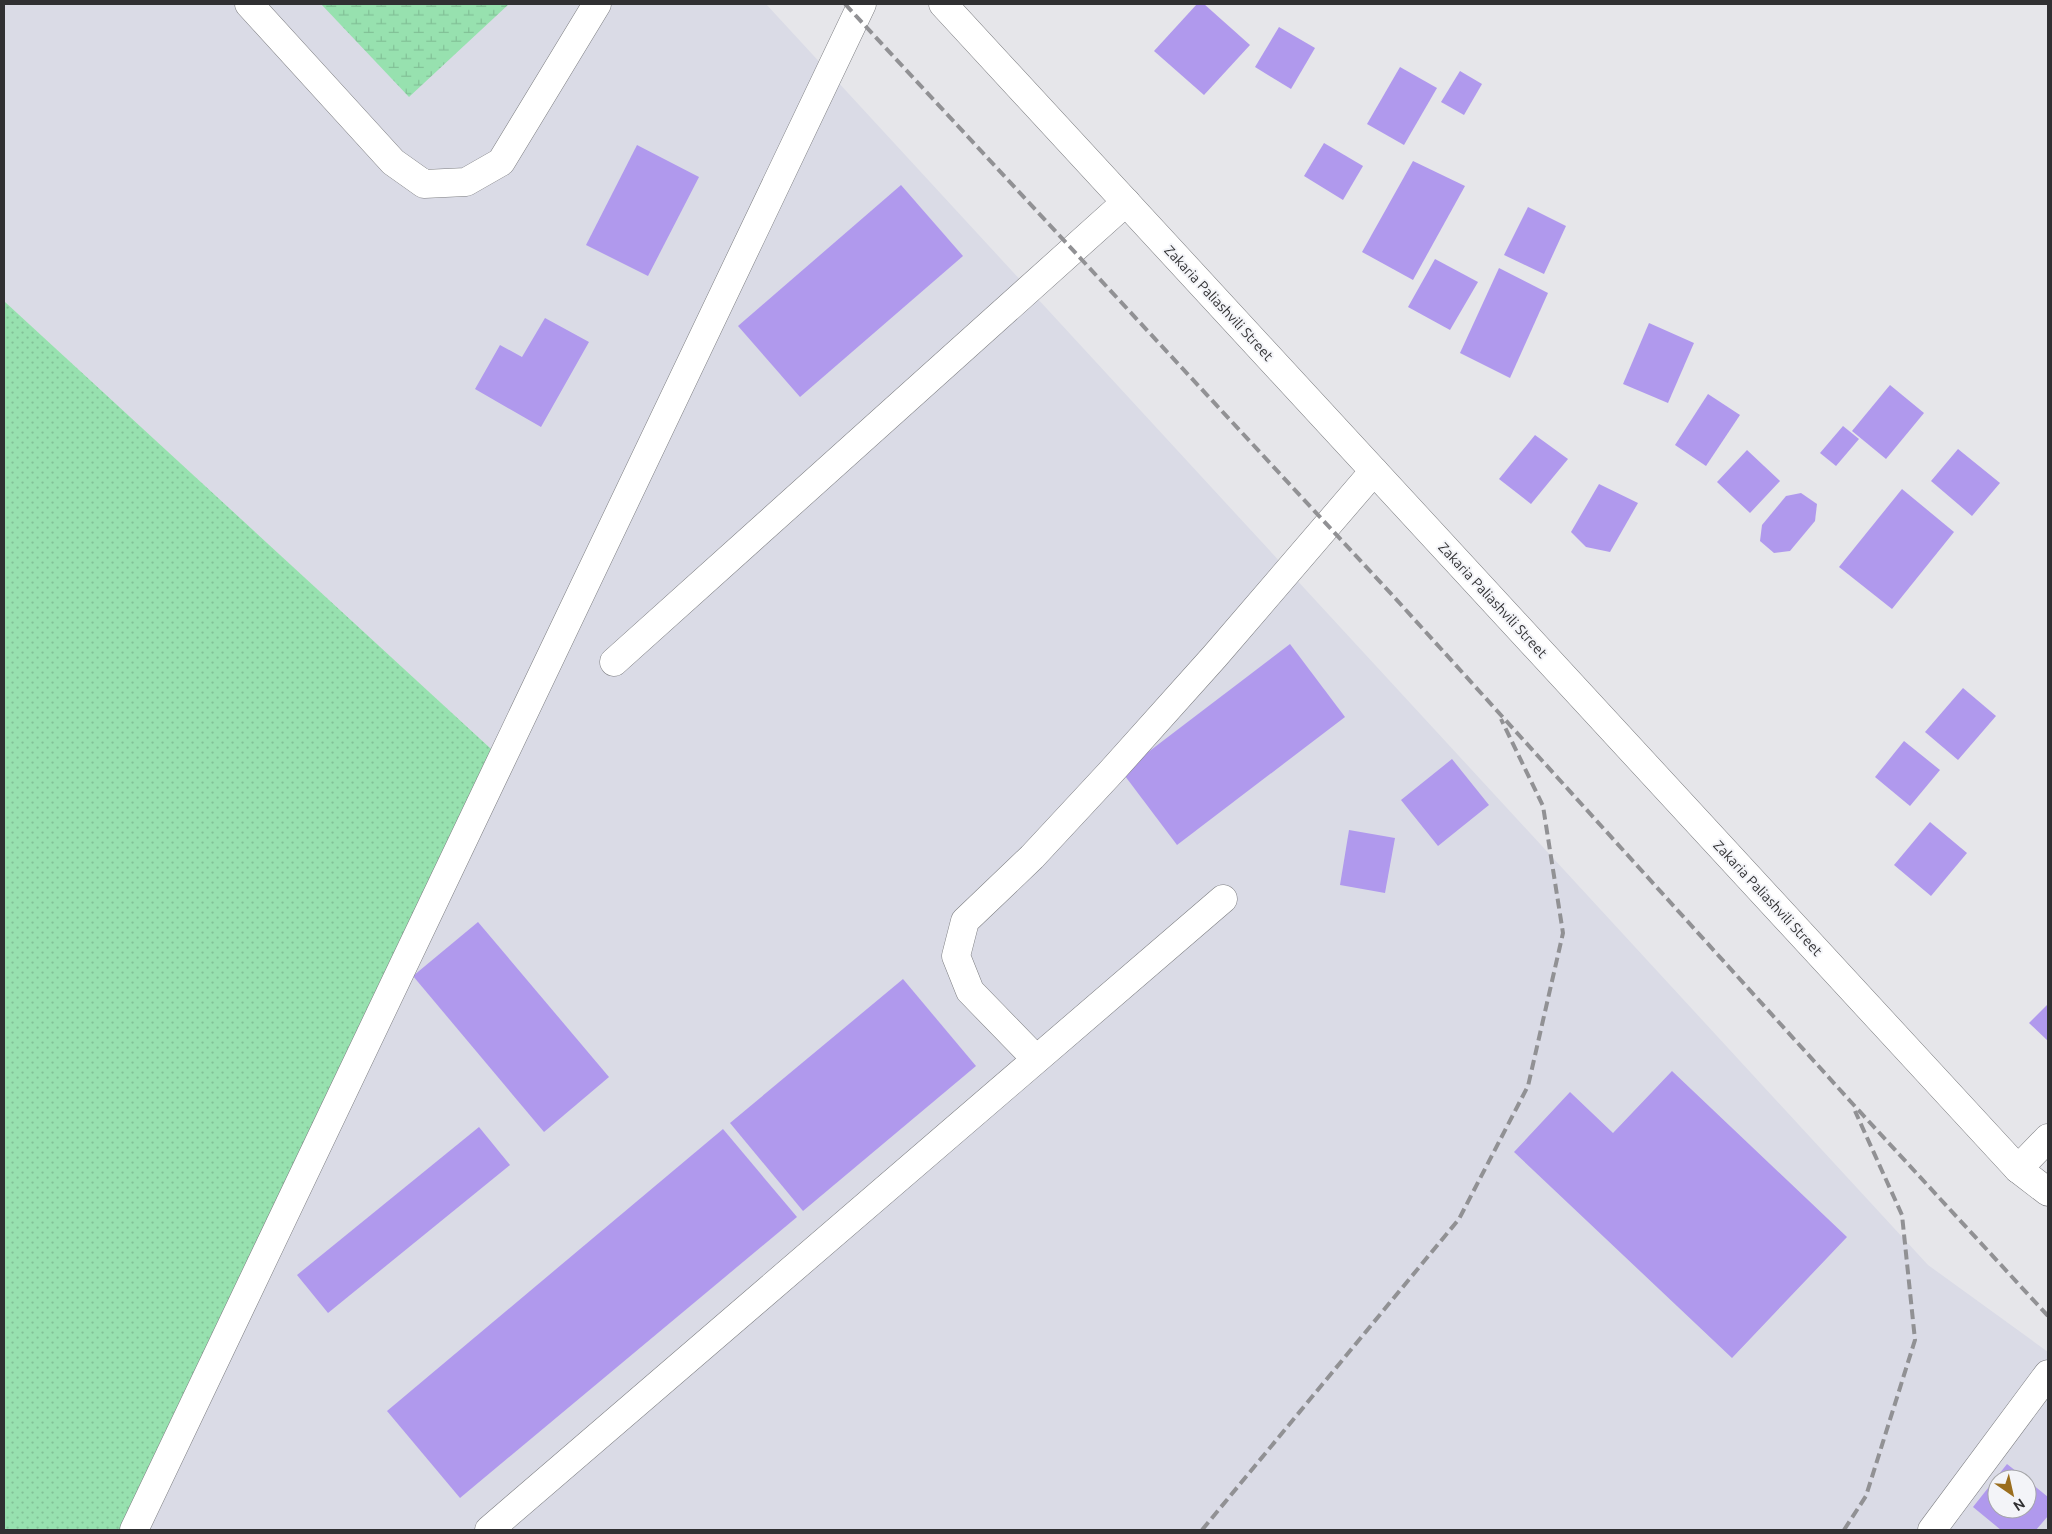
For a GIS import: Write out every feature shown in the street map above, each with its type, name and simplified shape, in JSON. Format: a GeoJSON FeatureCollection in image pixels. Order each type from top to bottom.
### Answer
{"type":"FeatureCollection","features":[{"type":"Feature","properties":{"kind":"street"},"geometry":{"type":"LineString","coordinates":[[249,4],[393,162],[424,184],[466,182],[501,162],[597,4]]}},
{"type":"Feature","properties":{"kind":"street"},"geometry":{"type":"LineString","coordinates":[[134,1530],[862,4]]}},
{"type":"Feature","properties":{"kind":"street","name":"Zakaria Paliashvili Street"},"geometry":{"type":"LineString","coordinates":[[943,4],[2018,1169],[2048,1192]]}},
{"type":"Feature","properties":{"kind":"street"},"geometry":{"type":"LineString","coordinates":[[614,662],[1126,202]]}},
{"type":"Feature","properties":{"kind":"street"},"geometry":{"type":"LineString","coordinates":[[1036,1059],[970,991],[956,956],[965,920],[1032,857],[1111,772],[1215,656],[1374,471]]}},
{"type":"Feature","properties":{"kind":"street"},"geometry":{"type":"LineString","coordinates":[[489,1530],[1222,898]]}},
{"type":"Feature","properties":{"kind":"street"},"geometry":{"type":"LineString","coordinates":[[2018,1169],[2048,1138]]}},
{"type":"Feature","properties":{"kind":"street"},"geometry":{"type":"LineString","coordinates":[[1932,1530],[2048,1374]]}},
{"type":"Feature","properties":{"kind":"shaded area"},"geometry":{"type":"Polygon","coordinates":[[[4,4],[766,4],[1928,1265],[2048,1352],[2048,1530],[134,1530],[502,759],[4,301],[4,4]]]}},
{"type":"Feature","properties":{"kind":"green space"},"geometry":{"type":"Polygon","coordinates":[[[321,4],[509,4],[409,97],[321,4]]]}},
{"type":"Feature","properties":{"kind":"green space"},"geometry":{"type":"Polygon","coordinates":[[[4,301],[502,759],[134,1530],[4,1530],[4,301]]]}},
{"type":"Feature","properties":{"kind":"building"},"geometry":{"type":"Polygon","coordinates":[[[1197,4],[1204,4],[1250,45],[1204,95],[1154,51],[1197,4]]]}},
{"type":"Feature","properties":{"kind":"building"},"geometry":{"type":"Polygon","coordinates":[[[1279,27],[1315,48],[1291,89],[1255,67],[1279,27]]]}},
{"type":"Feature","properties":{"kind":"building"},"geometry":{"type":"Polygon","coordinates":[[[1400,67],[1437,88],[1404,145],[1367,124],[1400,67]]]}},
{"type":"Feature","properties":{"kind":"building"},"geometry":{"type":"Polygon","coordinates":[[[1460,71],[1482,84],[1464,115],[1441,102],[1460,71]]]}},
{"type":"Feature","properties":{"kind":"building"},"geometry":{"type":"Polygon","coordinates":[[[1324,143],[1363,166],[1343,200],[1304,176],[1324,143]]]}},
{"type":"Feature","properties":{"kind":"building"},"geometry":{"type":"Polygon","coordinates":[[[637,145],[699,177],[648,276],[586,245],[637,145]]]}},
{"type":"Feature","properties":{"kind":"building"},"geometry":{"type":"Polygon","coordinates":[[[1413,161],[1465,186],[1413,280],[1362,252],[1413,161]]]}},
{"type":"Feature","properties":{"kind":"building"},"geometry":{"type":"Polygon","coordinates":[[[901,185],[963,256],[800,397],[738,326],[901,185]]]}},
{"type":"Feature","properties":{"kind":"building"},"geometry":{"type":"Polygon","coordinates":[[[1528,207],[1566,226],[1544,274],[1504,255],[1528,207]]]}},
{"type":"Feature","properties":{"kind":"building"},"geometry":{"type":"Polygon","coordinates":[[[1435,259],[1478,282],[1450,330],[1408,307],[1435,259]]]}},
{"type":"Feature","properties":{"kind":"building"},"geometry":{"type":"Polygon","coordinates":[[[1499,268],[1548,293],[1510,378],[1460,353],[1499,268]]]}},
{"type":"Feature","properties":{"kind":"building"},"geometry":{"type":"Polygon","coordinates":[[[545,318],[589,342],[541,427],[475,389],[500,345],[522,357],[545,318]]]}},
{"type":"Feature","properties":{"kind":"building"},"geometry":{"type":"Polygon","coordinates":[[[1649,323],[1694,343],[1668,403],[1623,384],[1649,323]]]}},
{"type":"Feature","properties":{"kind":"building"},"geometry":{"type":"Polygon","coordinates":[[[1890,385],[1924,413],[1886,459],[1852,431],[1890,385]]]}},
{"type":"Feature","properties":{"kind":"building"},"geometry":{"type":"Polygon","coordinates":[[[1708,394],[1740,415],[1706,466],[1675,445],[1708,394]]]}},
{"type":"Feature","properties":{"kind":"building"},"geometry":{"type":"Polygon","coordinates":[[[1843,426],[1859,439],[1836,466],[1820,453],[1843,426]]]}},
{"type":"Feature","properties":{"kind":"building"},"geometry":{"type":"Polygon","coordinates":[[[1535,435],[1568,459],[1531,504],[1499,479],[1535,435]]]}},
{"type":"Feature","properties":{"kind":"building"},"geometry":{"type":"Polygon","coordinates":[[[1958,449],[2000,483],[1972,516],[1931,481],[1958,449]]]}},
{"type":"Feature","properties":{"kind":"building"},"geometry":{"type":"Polygon","coordinates":[[[1747,450],[1780,481],[1750,513],[1717,482],[1747,450]]]}},
{"type":"Feature","properties":{"kind":"building"},"geometry":{"type":"Polygon","coordinates":[[[1599,484],[1638,503],[1610,552],[1586,547],[1571,532],[1599,484]]]}},
{"type":"Feature","properties":{"kind":"building"},"geometry":{"type":"Polygon","coordinates":[[[1902,489],[1954,532],[1892,609],[1839,567],[1902,489]]]}},
{"type":"Feature","properties":{"kind":"building"},"geometry":{"type":"Polygon","coordinates":[[[1801,493],[1817,504],[1815,521],[1790,551],[1774,553],[1760,541],[1762,525],[1786,496],[1801,493]]]}},
{"type":"Feature","properties":{"kind":"building"},"geometry":{"type":"Polygon","coordinates":[[[1290,644],[1345,717],[1177,845],[1122,772],[1290,644]]]}},
{"type":"Feature","properties":{"kind":"building"},"geometry":{"type":"Polygon","coordinates":[[[1963,688],[1996,716],[1958,760],[1925,732],[1963,688]]]}},
{"type":"Feature","properties":{"kind":"building"},"geometry":{"type":"Polygon","coordinates":[[[1904,741],[1940,770],[1910,806],[1875,777],[1904,741]]]}},
{"type":"Feature","properties":{"kind":"building"},"geometry":{"type":"Polygon","coordinates":[[[1452,759],[1489,805],[1438,846],[1401,800],[1452,759]]]}},
{"type":"Feature","properties":{"kind":"building"},"geometry":{"type":"Polygon","coordinates":[[[1930,822],[1967,853],[1931,896],[1894,865],[1930,822]]]}},
{"type":"Feature","properties":{"kind":"building"},"geometry":{"type":"Polygon","coordinates":[[[1349,830],[1395,838],[1385,893],[1340,885],[1349,830]]]}},
{"type":"Feature","properties":{"kind":"building"},"geometry":{"type":"Polygon","coordinates":[[[478,922],[609,1077],[544,1132],[413,976],[478,922]]]}},
{"type":"Feature","properties":{"kind":"building"},"geometry":{"type":"Polygon","coordinates":[[[903,979],[976,1066],[803,1211],[730,1123],[903,979]]]}},
{"type":"Feature","properties":{"kind":"building"},"geometry":{"type":"Polygon","coordinates":[[[2048,1004],[2048,1041],[2029,1023],[2048,1004]]]}},
{"type":"Feature","properties":{"kind":"building"},"geometry":{"type":"Polygon","coordinates":[[[1672,1071],[1847,1237],[1732,1358],[1514,1152],[1570,1092],[1613,1133],[1672,1071]]]}},
{"type":"Feature","properties":{"kind":"building"},"geometry":{"type":"Polygon","coordinates":[[[479,1127],[510,1165],[328,1313],[297,1275],[479,1127]]]}},
{"type":"Feature","properties":{"kind":"building"},"geometry":{"type":"Polygon","coordinates":[[[723,1129],[797,1217],[460,1498],[387,1411],[723,1129]]]}},
{"type":"Feature","properties":{"kind":"building"},"geometry":{"type":"Polygon","coordinates":[[[2007,1464],[2013,1469],[2003,1469],[2007,1464]]]}},
{"type":"Feature","properties":{"kind":"building"},"geometry":{"type":"Polygon","coordinates":[[[2037,1488],[2048,1497],[2048,1516],[2036,1530],[2001,1530],[1988,1519],[2037,1519],[2037,1488]]]}},
{"type":"Feature","properties":{"kind":"building"},"geometry":{"type":"Polygon","coordinates":[[[1987,1489],[1987,1518],[1973,1507],[1987,1489]]]}},
{"type":"Feature","properties":{"kind":"railway"},"geometry":{"type":"LineString","coordinates":[[845,4],[1395,598],[1851,1102],[2048,1316]]}},
{"type":"Feature","properties":{"kind":"railway"},"geometry":{"type":"LineString","coordinates":[[1202,1530],[1459,1219],[1528,1086],[1563,933],[1543,806],[1501,719]]}},
{"type":"Feature","properties":{"kind":"railway"},"geometry":{"type":"LineString","coordinates":[[1844,1530],[1866,1496],[1915,1340],[1902,1215],[1855,1111]]}}]}
